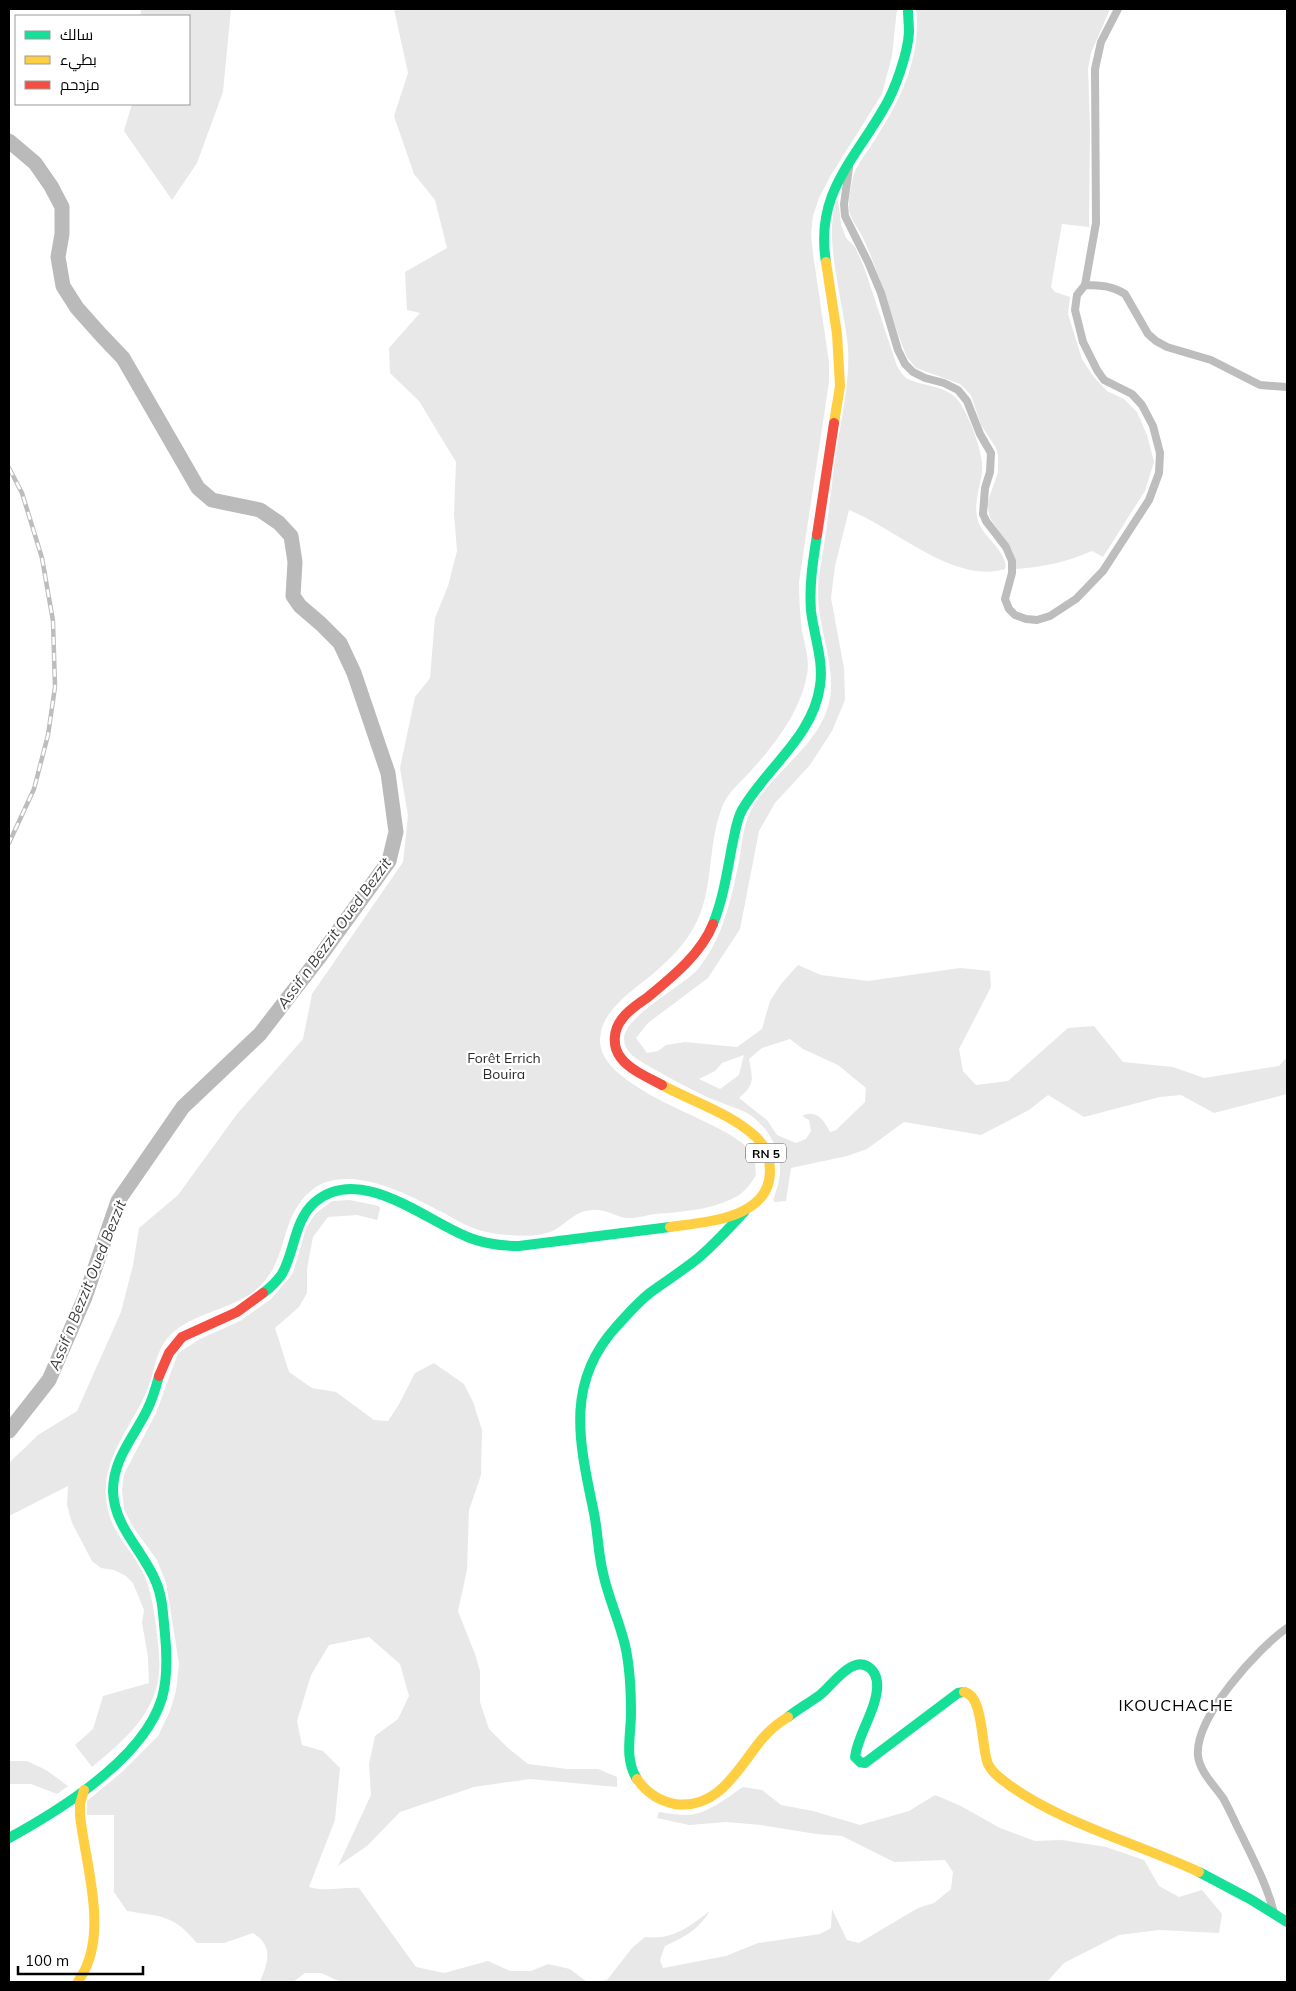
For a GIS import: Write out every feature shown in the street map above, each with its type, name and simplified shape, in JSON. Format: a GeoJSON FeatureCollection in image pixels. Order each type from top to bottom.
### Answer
{"type":"FeatureCollection","features":[{"type":"Feature","properties":{"kind":"main road","name":"RN 5"},"geometry":{"type":"LineString","coordinates":[[9,1838],[48,1816],[84,1790],[131,1751],[156,1713],[165,1688],[166,1641],[162,1606],[157,1583],[148,1564],[121,1522],[114,1505],[113,1486],[116,1470],[147,1409],[164,1364],[173,1347],[184,1336],[244,1308],[265,1292],[281,1275],[300,1221],[317,1200],[333,1192],[347,1190],[377,1193],[426,1214],[456,1232],[480,1242],[499,1246],[539,1244],[728,1218],[746,1210],[765,1192],[770,1179],[769,1158],[762,1142],[745,1128],[656,1082],[629,1065],[620,1057],[614,1043],[616,1030],[622,1018],[693,956],[706,938],[718,911],[740,814],[749,798],[803,732],[820,687],[820,663],[810,594],[811,574],[840,386],[837,334],[825,257],[824,230],[826,210],[837,183],[885,107],[898,77],[909,33],[908,9]]}},
{"type":"Feature","properties":{"kind":"main road"},"geometry":{"type":"LineString","coordinates":[[746,1210],[701,1256],[648,1294],[612,1331],[596,1355],[579,1399],[580,1449],[596,1525],[603,1575],[626,1652],[631,1679],[629,1751],[631,1768],[638,1783],[652,1795],[668,1802],[683,1805],[699,1803],[716,1795],[763,1738],[783,1719],[822,1693],[852,1666],[864,1665],[871,1669],[877,1682],[876,1696],[855,1745],[855,1757],[860,1762],[865,1762],[958,1693],[971,1694],[978,1712],[990,1766],[1017,1790],[1083,1825],[1213,1878],[1287,1922]]}},
{"type":"Feature","properties":{"kind":"main road"},"geometry":{"type":"LineString","coordinates":[[78,1982],[89,1963],[94,1932],[93,1903],[80,1816],[80,1804],[84,1790]]}},
{"type":"Feature","properties":{"kind":"street"},"geometry":{"type":"LineString","coordinates":[[849,165],[844,204],[845,216],[858,239],[871,270],[898,350],[905,364],[913,372],[958,390],[967,401],[980,434],[991,453],[990,472],[982,505],[983,514],[986,522],[1006,547],[1012,561],[1012,573],[1005,599],[1009,609],[1016,615],[1026,619],[1037,620],[1050,616],[1076,599],[1103,571],[1149,500],[1159,473],[1160,453],[1154,426],[1142,405],[1132,394],[1104,380],[1097,370],[1083,342],[1075,310],[1077,295],[1085,285],[1096,224],[1095,69],[1101,42],[1118,9]]}},
{"type":"Feature","properties":{"kind":"street"},"geometry":{"type":"LineString","coordinates":[[1085,285],[1112,286],[1120,290],[1125,294],[1148,334],[1156,341],[1211,360],[1260,385],[1287,387]]}},
{"type":"Feature","properties":{"kind":"street"},"geometry":{"type":"LineString","coordinates":[[1274,1913],[1266,1884],[1223,1799],[1202,1770],[1198,1756],[1200,1735],[1235,1678],[1258,1652],[1287,1628]]}},
{"type":"Feature","properties":{"kind":"green space"},"geometry":{"type":"Polygon","coordinates":[[[141,9],[231,9],[223,92],[197,163],[172,200],[124,131],[132,105],[190,105],[190,15],[141,15],[141,9]]]}},
{"type":"Feature","properties":{"kind":"green space","name":"Forêt Errich Bouira"},"geometry":{"type":"Polygon","coordinates":[[[394,9],[897,9],[892,56],[882,94],[831,175],[819,198],[813,216],[811,234],[829,362],[829,382],[799,582],[801,625],[808,664],[803,689],[792,716],[776,741],[726,799],[721,810],[714,839],[705,899],[694,927],[686,940],[671,957],[612,1010],[602,1029],[600,1040],[604,1056],[616,1071],[633,1084],[654,1097],[717,1128],[744,1145],[754,1157],[756,1175],[746,1188],[736,1196],[715,1205],[690,1211],[630,1218],[592,1210],[577,1214],[549,1232],[523,1236],[503,1235],[476,1229],[398,1191],[363,1180],[328,1181],[316,1187],[304,1197],[290,1221],[272,1271],[263,1283],[252,1293],[239,1300],[184,1324],[173,1332],[164,1343],[142,1401],[114,1453],[106,1481],[106,1496],[110,1518],[147,1582],[156,1626],[159,1670],[153,1698],[140,1721],[122,1741],[92,1767],[75,1745],[93,1729],[103,1696],[149,1683],[148,1657],[142,1623],[144,1610],[133,1583],[126,1576],[114,1570],[101,1568],[92,1561],[72,1523],[67,1505],[68,1486],[9,1516],[9,1463],[38,1435],[77,1411],[121,1312],[133,1265],[139,1228],[178,1195],[237,1114],[303,1039],[312,994],[403,862],[408,816],[400,768],[415,697],[430,678],[435,618],[448,586],[457,551],[454,514],[456,462],[419,401],[390,373],[389,348],[420,313],[407,310],[405,272],[447,248],[435,200],[414,174],[394,116],[408,73],[394,9]]]}},
{"type":"Feature","properties":{"kind":"green space"},"geometry":{"type":"Polygon","coordinates":[[[916,9],[1110,9],[1091,53],[1088,69],[1090,126],[1089,227],[1062,224],[1051,287],[1055,292],[1070,297],[1068,314],[1082,359],[1093,376],[1107,391],[1124,399],[1137,412],[1147,435],[1154,462],[1145,491],[1103,557],[1092,551],[1055,563],[1016,569],[1012,550],[990,518],[987,504],[998,472],[996,448],[981,425],[971,395],[960,384],[916,368],[907,357],[875,266],[850,214],[850,198],[855,171],[888,119],[903,89],[908,74],[916,42],[916,9]]]}},
{"type":"Feature","properties":{"kind":"green space"},"geometry":{"type":"Polygon","coordinates":[[[838,198],[841,224],[846,238],[855,247],[864,267],[897,366],[906,378],[950,393],[956,398],[965,412],[981,455],[982,472],[977,502],[978,521],[1000,551],[1005,563],[1005,569],[986,572],[966,569],[945,562],[849,510],[835,566],[831,598],[844,668],[845,700],[832,731],[810,765],[775,803],[759,831],[740,929],[708,978],[648,1023],[636,1038],[647,1053],[658,1051],[666,1045],[685,1042],[737,1047],[762,1029],[770,1001],[781,984],[798,965],[821,975],[868,981],[960,968],[990,971],[991,987],[959,1049],[963,1071],[976,1085],[1008,1081],[1068,1028],[1094,1026],[1123,1062],[1173,1067],[1204,1078],[1279,1066],[1287,1057],[1287,1094],[1214,1113],[1181,1095],[1160,1097],[1084,1117],[1048,1095],[1029,1110],[981,1135],[904,1122],[867,1149],[847,1156],[791,1168],[786,1201],[775,1202],[773,1200],[780,1175],[779,1158],[774,1143],[765,1129],[747,1113],[709,1098],[662,1074],[636,1058],[627,1049],[624,1040],[626,1031],[632,1022],[642,1012],[690,976],[707,957],[725,918],[748,816],[770,784],[813,736],[822,722],[828,707],[831,693],[831,678],[819,606],[818,585],[848,373],[848,348],[833,250],[833,213],[838,198]],[[790,1039],[762,1048],[749,1059],[750,1085],[739,1098],[767,1120],[777,1135],[796,1143],[806,1139],[811,1131],[809,1120],[802,1116],[807,1114],[815,1115],[825,1123],[830,1132],[836,1130],[865,1102],[866,1088],[838,1065],[803,1049],[790,1039]],[[744,1055],[722,1063],[715,1071],[699,1079],[720,1089],[739,1075],[744,1055]]]}},
{"type":"Feature","properties":{"kind":"green space"},"geometry":{"type":"Polygon","coordinates":[[[350,1200],[379,1206],[377,1220],[357,1215],[328,1217],[313,1237],[307,1269],[307,1293],[299,1307],[275,1328],[289,1372],[312,1388],[336,1392],[374,1420],[388,1421],[415,1373],[434,1363],[464,1384],[473,1402],[482,1430],[481,1475],[469,1510],[467,1570],[458,1611],[480,1671],[480,1702],[489,1729],[528,1764],[567,1769],[598,1769],[617,1777],[617,1787],[530,1779],[474,1787],[400,1812],[367,1846],[338,1866],[371,1795],[369,1764],[375,1736],[398,1719],[409,1696],[400,1664],[369,1637],[329,1645],[311,1675],[297,1721],[302,1745],[323,1751],[340,1768],[335,1820],[309,1887],[321,1889],[359,1888],[416,1967],[444,1973],[488,1961],[510,1971],[531,1971],[548,1964],[570,1969],[587,1982],[341,1982],[321,1973],[305,1973],[293,1982],[260,1982],[267,1961],[267,1949],[260,1938],[253,1933],[224,1943],[197,1943],[181,1927],[166,1918],[127,1911],[114,1892],[114,1815],[87,1815],[87,1801],[123,1771],[158,1736],[170,1711],[176,1691],[179,1664],[166,1583],[157,1560],[133,1527],[124,1510],[122,1490],[124,1474],[156,1413],[178,1353],[200,1339],[240,1321],[271,1299],[293,1273],[306,1228],[315,1214],[332,1201],[350,1200]]]}},
{"type":"Feature","properties":{"kind":"green space"},"geometry":{"type":"Polygon","coordinates":[[[9,1761],[27,1761],[46,1770],[68,1786],[57,1794],[31,1784],[9,1784],[9,1761]]]}},
{"type":"Feature","properties":{"kind":"green space"},"geometry":{"type":"Polygon","coordinates":[[[743,1787],[762,1790],[781,1805],[813,1811],[860,1825],[909,1811],[935,1795],[961,1806],[1000,1828],[1035,1841],[1062,1840],[1106,1847],[1144,1860],[1159,1886],[1179,1897],[1202,1890],[1222,1914],[1219,1933],[1159,1930],[1119,1935],[1064,1963],[1047,1982],[592,1982],[607,1980],[632,1948],[645,1937],[673,1934],[710,1911],[700,1924],[690,1932],[665,1946],[660,1960],[663,1968],[726,1956],[758,1943],[820,1934],[831,1928],[832,1909],[847,1940],[859,1943],[918,1908],[934,1903],[951,1889],[953,1872],[945,1860],[894,1862],[842,1836],[726,1822],[689,1825],[657,1818],[659,1812],[687,1815],[702,1812],[743,1787]]]}},
{"type":"Feature","properties":{"kind":"waterway","name":"Assif n Bezzit Oued Bezzit"},"geometry":{"type":"LineString","coordinates":[[9,141],[35,163],[51,186],[62,207],[62,234],[58,257],[63,286],[77,308],[123,358],[198,488],[212,500],[260,510],[279,523],[291,536],[295,562],[293,596],[300,606],[340,643],[354,673],[388,773],[396,832],[389,861],[318,959],[260,1034],[183,1107],[118,1201],[85,1297],[49,1380],[9,1431]]}},
{"type":"Feature","properties":{"kind":"railway"},"geometry":{"type":"LineString","coordinates":[[9,468],[22,493],[42,558],[53,621],[55,687],[48,735],[34,789],[9,843]]}},
{"type":"Feature","properties":{"kind":"traffic: fast"},"geometry":{"type":"LineString","coordinates":[[826,262],[824,238],[826,217],[831,198],[849,163],[884,108],[896,82],[904,61],[908,41],[908,9]]}},
{"type":"Feature","properties":{"kind":"traffic: fast"},"geometry":{"type":"LineString","coordinates":[[713,924],[722,895],[740,814],[763,780],[799,737],[816,704],[820,686],[821,667],[811,611],[811,592],[817,535]]}},
{"type":"Feature","properties":{"kind":"traffic: fast"},"geometry":{"type":"LineString","coordinates":[[263,1293],[282,1274],[299,1227],[308,1209],[315,1202],[333,1192],[353,1189],[373,1192],[394,1199],[470,1238],[500,1245],[519,1246],[670,1227]]}},
{"type":"Feature","properties":{"kind":"traffic: fast"},"geometry":{"type":"LineString","coordinates":[[637,1779],[629,1755],[631,1696],[627,1653],[603,1573],[584,1463],[580,1416],[582,1393],[589,1371],[600,1349],[616,1327],[646,1296],[703,1254],[745,1211]]}},
{"type":"Feature","properties":{"kind":"traffic: fast"},"geometry":{"type":"LineString","coordinates":[[9,1838],[76,1797],[120,1761],[138,1741],[152,1720],[162,1698],[167,1658],[160,1594],[150,1570],[118,1516],[113,1491],[117,1468],[150,1404],[159,1376]]}},
{"type":"Feature","properties":{"kind":"traffic: fast"},"geometry":{"type":"LineString","coordinates":[[788,1717],[820,1695],[851,1667],[865,1665],[874,1673],[877,1686],[874,1704],[859,1741],[855,1757],[860,1762],[865,1763],[958,1693],[964,1692]]}},
{"type":"Feature","properties":{"kind":"traffic: fast"},"geometry":{"type":"LineString","coordinates":[[1199,1872],[1250,1899],[1287,1922]]}},
{"type":"Feature","properties":{"kind":"traffic: slow"},"geometry":{"type":"LineString","coordinates":[[826,262],[837,334],[840,386],[834,423]]}},
{"type":"Feature","properties":{"kind":"traffic: slow"},"geometry":{"type":"LineString","coordinates":[[662,1085],[723,1114],[746,1129],[762,1144],[770,1166],[767,1187],[759,1199],[748,1208],[717,1220],[670,1227]]}},
{"type":"Feature","properties":{"kind":"traffic: slow"},"geometry":{"type":"LineString","coordinates":[[964,1692],[970,1695],[975,1702],[979,1712],[988,1764],[1000,1778],[1021,1793],[1070,1819],[1199,1872]]}},
{"type":"Feature","properties":{"kind":"traffic: slow"},"geometry":{"type":"LineString","coordinates":[[637,1779],[653,1795],[669,1803],[690,1804],[704,1800],[716,1794],[726,1785],[765,1736],[777,1724],[788,1717]]}},
{"type":"Feature","properties":{"kind":"traffic: slow"},"geometry":{"type":"LineString","coordinates":[[78,1982],[87,1965],[92,1948],[94,1930],[92,1891],[80,1816],[80,1804],[84,1790]]}},
{"type":"Feature","properties":{"kind":"traffic: jam"},"geometry":{"type":"LineString","coordinates":[[817,535],[834,423]]}},
{"type":"Feature","properties":{"kind":"traffic: jam"},"geometry":{"type":"LineString","coordinates":[[662,1085],[634,1070],[621,1058],[616,1049],[615,1033],[619,1023],[627,1013],[685,964],[701,945],[713,924]]}},
{"type":"Feature","properties":{"kind":"traffic: jam"},"geometry":{"type":"LineString","coordinates":[[159,1376],[169,1353],[182,1337],[237,1312],[263,1293]]}},
{"type":"Feature","properties":{"kind":"district","name":"IKOUCHACHE"},"geometry":{"type":"Point","coordinates":[1176,1705]}}]}
